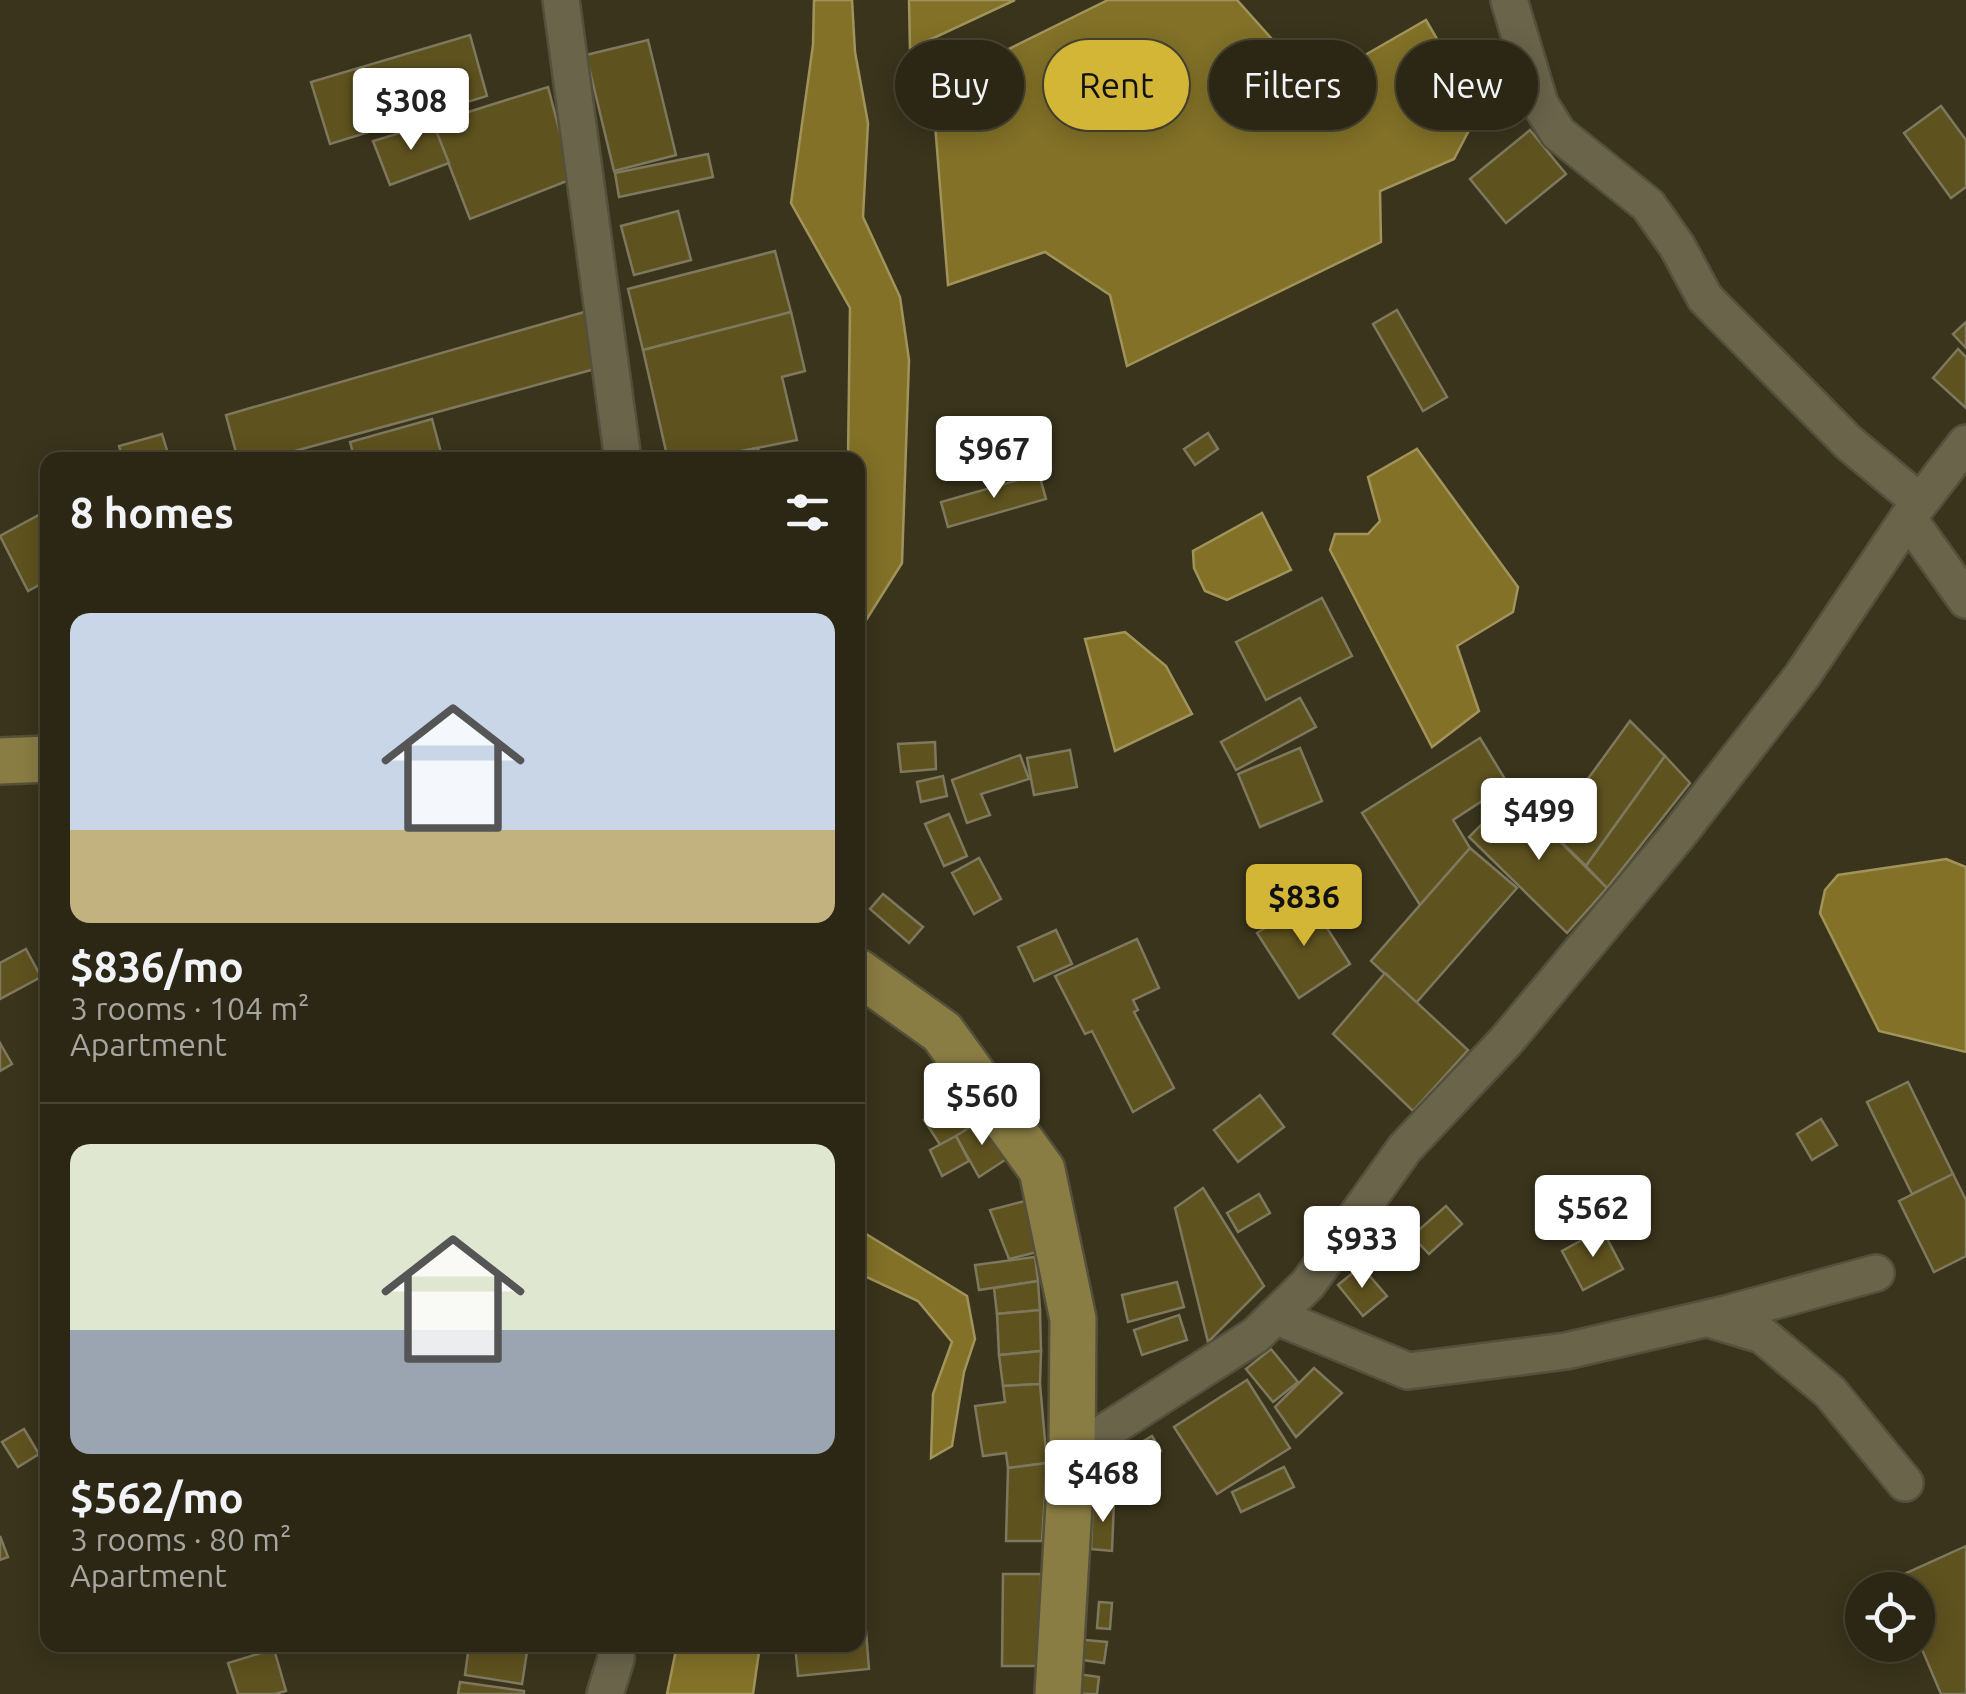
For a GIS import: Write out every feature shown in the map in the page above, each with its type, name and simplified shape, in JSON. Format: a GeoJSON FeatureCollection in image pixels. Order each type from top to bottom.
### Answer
{"type":"FeatureCollection","features":[{"type":"Feature","properties":{"kind":"main road"},"geometry":{"type":"LineString","coordinates":[[0,761],[40,759]]}},
{"type":"Feature","properties":{"kind":"main road"},"geometry":{"type":"LineString","coordinates":[[865,977],[942,1032],[1042,1170],[1072,1319],[1072,1453],[1058,1694]]}},
{"type":"Feature","properties":{"kind":"street"},"geometry":{"type":"LineString","coordinates":[[561,0],[623,452]]}},
{"type":"Feature","properties":{"kind":"street"},"geometry":{"type":"LineString","coordinates":[[1509,0],[1540,104],[1558,132],[1648,205],[1706,298],[1914,510],[1966,600]]}},
{"type":"Feature","properties":{"kind":"street"},"geometry":{"type":"LineString","coordinates":[[1072,1453],[1256,1335],[1308,1284],[1405,1148],[1506,1042],[1678,835],[1802,676],[1914,510],[1966,444]]}},
{"type":"Feature","properties":{"kind":"street"},"geometry":{"type":"LineString","coordinates":[[1275,1316],[1408,1371],[1566,1351],[1708,1318],[1876,1272]]}},
{"type":"Feature","properties":{"kind":"street"},"geometry":{"type":"LineString","coordinates":[[1708,1318],[1762,1335],[1830,1392],[1905,1483]]}},
{"type":"Feature","properties":{"kind":"street"},"geometry":{"type":"LineString","coordinates":[[604,1694],[616,1652]]}},
{"type":"Feature","properties":{"kind":"shaded area"},"geometry":{"type":"Polygon","coordinates":[[[814,0],[852,0],[855,52],[868,123],[863,217],[900,297],[909,360],[902,563],[865,622],[865,452],[848,452],[850,308],[791,203],[813,45],[814,0]]]}},
{"type":"Feature","properties":{"kind":"shaded area"},"geometry":{"type":"Polygon","coordinates":[[[909,0],[1015,0],[929,40],[910,40],[909,0]]]}},
{"type":"Feature","properties":{"kind":"shaded area"},"geometry":{"type":"Polygon","coordinates":[[[1108,0],[1237,0],[1273,40],[1209,40],[1209,130],[1376,130],[1376,49],[1426,20],[1438,40],[1396,40],[1396,130],[1469,130],[1454,159],[1380,191],[1381,242],[1127,366],[1110,295],[1045,252],[948,285],[935,130],[1024,130],[1024,42],[1108,0]]]}},
{"type":"Feature","properties":{"kind":"shaded area"},"geometry":{"type":"Polygon","coordinates":[[[1417,449],[1518,587],[1513,612],[1457,646],[1479,711],[1432,747],[1330,550],[1335,534],[1368,534],[1380,521],[1368,477],[1417,449]]]}},
{"type":"Feature","properties":{"kind":"shaded area"},"geometry":{"type":"Polygon","coordinates":[[[1262,513],[1291,570],[1227,600],[1205,591],[1194,568],[1193,551],[1262,513]]]}},
{"type":"Feature","properties":{"kind":"shaded area"},"geometry":{"type":"Polygon","coordinates":[[[1125,632],[1166,666],[1192,714],[1115,751],[1085,639],[1125,632]]]}},
{"type":"Feature","properties":{"kind":"shaded area"},"geometry":{"type":"Polygon","coordinates":[[[1946,859],[1966,867],[1966,1052],[1879,1031],[1820,913],[1825,890],[1838,875],[1946,859]]]}},
{"type":"Feature","properties":{"kind":"shaded area"},"geometry":{"type":"Polygon","coordinates":[[[865,1233],[967,1296],[975,1339],[964,1372],[952,1446],[931,1458],[933,1394],[952,1342],[918,1301],[865,1276],[865,1233]]]}},
{"type":"Feature","properties":{"kind":"shaded area"},"geometry":{"type":"Polygon","coordinates":[[[676,1652],[759,1652],[753,1694],[667,1694],[676,1652]]]}},
{"type":"Feature","properties":{"kind":"building"},"geometry":{"type":"Polygon","coordinates":[[[470,35],[487,96],[330,144],[311,82],[470,35]]]}},
{"type":"Feature","properties":{"kind":"building"},"geometry":{"type":"Polygon","coordinates":[[[648,40],[676,155],[614,171],[586,55],[648,40]]]}},
{"type":"Feature","properties":{"kind":"building"},"geometry":{"type":"Polygon","coordinates":[[[548,87],[572,179],[470,219],[433,123],[548,87]]]}},
{"type":"Feature","properties":{"kind":"building"},"geometry":{"type":"Polygon","coordinates":[[[1941,106],[1966,140],[1966,187],[1951,198],[1904,133],[1941,106]]]}},
{"type":"Feature","properties":{"kind":"building"},"geometry":{"type":"Polygon","coordinates":[[[433,123],[449,163],[390,185],[373,141],[433,123]]]}},
{"type":"Feature","properties":{"kind":"building"},"geometry":{"type":"Polygon","coordinates":[[[1530,130],[1566,174],[1506,223],[1470,179],[1530,130]]]}},
{"type":"Feature","properties":{"kind":"building"},"geometry":{"type":"Polygon","coordinates":[[[708,154],[713,177],[619,197],[615,173],[708,154]]]}},
{"type":"Feature","properties":{"kind":"building"},"geometry":{"type":"Polygon","coordinates":[[[678,211],[691,260],[634,275],[621,226],[678,211]]]}},
{"type":"Feature","properties":{"kind":"building"},"geometry":{"type":"Polygon","coordinates":[[[775,251],[791,312],[643,350],[628,289],[775,251]]]}},
{"type":"Feature","properties":{"kind":"building"},"geometry":{"type":"Polygon","coordinates":[[[591,310],[602,367],[291,452],[236,452],[226,415],[591,310]]]}},
{"type":"Feature","properties":{"kind":"building"},"geometry":{"type":"Polygon","coordinates":[[[1397,310],[1447,397],[1423,411],[1373,324],[1397,310]]]}},
{"type":"Feature","properties":{"kind":"building"},"geometry":{"type":"Polygon","coordinates":[[[791,312],[805,371],[782,377],[797,440],[737,452],[666,452],[643,350],[791,312]]]}},
{"type":"Feature","properties":{"kind":"building"},"geometry":{"type":"Polygon","coordinates":[[[1966,322],[1966,348],[1953,334],[1966,322]]]}},
{"type":"Feature","properties":{"kind":"building"},"geometry":{"type":"Polygon","coordinates":[[[1958,349],[1966,357],[1966,408],[1933,378],[1958,349]]]}},
{"type":"Feature","properties":{"kind":"building"},"geometry":{"type":"Polygon","coordinates":[[[432,419],[441,452],[353,452],[350,442],[432,419]]]}},
{"type":"Feature","properties":{"kind":"building"},"geometry":{"type":"Polygon","coordinates":[[[1208,433],[1218,449],[1195,465],[1184,449],[1208,433]]]}},
{"type":"Feature","properties":{"kind":"building"},"geometry":{"type":"Polygon","coordinates":[[[162,434],[168,452],[121,452],[119,446],[162,434]]]}},
{"type":"Feature","properties":{"kind":"building"},"geometry":{"type":"Polygon","coordinates":[[[1039,474],[1046,499],[948,527],[941,502],[1039,474]]]}},
{"type":"Feature","properties":{"kind":"building"},"geometry":{"type":"Polygon","coordinates":[[[40,514],[40,584],[28,591],[0,536],[40,514]]]}},
{"type":"Feature","properties":{"kind":"building"},"geometry":{"type":"Polygon","coordinates":[[[1322,598],[1352,656],[1266,700],[1236,642],[1322,598]]]}},
{"type":"Feature","properties":{"kind":"building"},"geometry":{"type":"Polygon","coordinates":[[[1300,698],[1316,727],[1236,770],[1221,742],[1300,698]]]}},
{"type":"Feature","properties":{"kind":"building"},"geometry":{"type":"Polygon","coordinates":[[[1630,721],[1665,756],[1586,866],[1550,831],[1630,721]]]}},
{"type":"Feature","properties":{"kind":"building"},"geometry":{"type":"Polygon","coordinates":[[[1480,738],[1508,784],[1453,820],[1470,848],[1420,905],[1362,813],[1480,738]]]}},
{"type":"Feature","properties":{"kind":"building"},"geometry":{"type":"Polygon","coordinates":[[[935,742],[936,769],[901,772],[898,744],[935,742]]]}},
{"type":"Feature","properties":{"kind":"building"},"geometry":{"type":"Polygon","coordinates":[[[1300,748],[1322,801],[1260,827],[1238,774],[1300,748]]]}},
{"type":"Feature","properties":{"kind":"building"},"geometry":{"type":"Polygon","coordinates":[[[1070,750],[1077,787],[1034,795],[1027,758],[1070,750]]]}},
{"type":"Feature","properties":{"kind":"building"},"geometry":{"type":"Polygon","coordinates":[[[1020,755],[1029,779],[981,794],[990,815],[967,823],[952,780],[1020,755]]]}},
{"type":"Feature","properties":{"kind":"building"},"geometry":{"type":"Polygon","coordinates":[[[1665,756],[1690,783],[1607,888],[1586,866],[1665,756]]]}},
{"type":"Feature","properties":{"kind":"building"},"geometry":{"type":"Polygon","coordinates":[[[943,776],[947,796],[921,802],[917,782],[943,776]]]}},
{"type":"Feature","properties":{"kind":"building"},"geometry":{"type":"Polygon","coordinates":[[[1512,794],[1607,888],[1567,933],[1469,837],[1512,794]]]}},
{"type":"Feature","properties":{"kind":"building"},"geometry":{"type":"Polygon","coordinates":[[[949,814],[967,856],[944,866],[925,824],[949,814]]]}},
{"type":"Feature","properties":{"kind":"building"},"geometry":{"type":"Polygon","coordinates":[[[1470,848],[1517,888],[1416,1003],[1371,961],[1470,848]]]}},
{"type":"Feature","properties":{"kind":"building"},"geometry":{"type":"Polygon","coordinates":[[[979,858],[1001,899],[974,914],[952,873],[979,858]]]}},
{"type":"Feature","properties":{"kind":"building"},"geometry":{"type":"Polygon","coordinates":[[[883,894],[923,927],[909,943],[870,909],[883,894]]]}},
{"type":"Feature","properties":{"kind":"building"},"geometry":{"type":"Polygon","coordinates":[[[1309,900],[1350,964],[1299,998],[1257,933],[1309,900]]]}},
{"type":"Feature","properties":{"kind":"building"},"geometry":{"type":"Polygon","coordinates":[[[1056,930],[1072,964],[1034,981],[1018,947],[1056,930]]]}},
{"type":"Feature","properties":{"kind":"building"},"geometry":{"type":"Polygon","coordinates":[[[1137,939],[1159,988],[1133,1000],[1138,1010],[1134,1012],[1174,1088],[1133,1112],[1092,1031],[1085,1034],[1055,976],[1137,939]]]}},
{"type":"Feature","properties":{"kind":"building"},"geometry":{"type":"Polygon","coordinates":[[[26,949],[40,978],[0,999],[0,963],[26,949]]]}},
{"type":"Feature","properties":{"kind":"building"},"geometry":{"type":"Polygon","coordinates":[[[1385,973],[1468,1050],[1413,1111],[1333,1034],[1385,973]]]}},
{"type":"Feature","properties":{"kind":"building"},"geometry":{"type":"Polygon","coordinates":[[[0,1043],[12,1064],[0,1071],[0,1043]]]}},
{"type":"Feature","properties":{"kind":"building"},"geometry":{"type":"Polygon","coordinates":[[[1908,1082],[1953,1174],[1912,1194],[1867,1102],[1908,1082]]]}},
{"type":"Feature","properties":{"kind":"building"},"geometry":{"type":"Polygon","coordinates":[[[967,1095],[983,1119],[941,1146],[924,1120],[967,1095]]]}},
{"type":"Feature","properties":{"kind":"building"},"geometry":{"type":"Polygon","coordinates":[[[1260,1095],[1284,1127],[1238,1162],[1214,1130],[1260,1095]]]}},
{"type":"Feature","properties":{"kind":"building"},"geometry":{"type":"Polygon","coordinates":[[[983,1119],[1008,1158],[979,1177],[956,1136],[983,1119]]]}},
{"type":"Feature","properties":{"kind":"building"},"geometry":{"type":"Polygon","coordinates":[[[1821,1119],[1837,1145],[1812,1160],[1797,1134],[1821,1119]]]}},
{"type":"Feature","properties":{"kind":"building"},"geometry":{"type":"Polygon","coordinates":[[[956,1136],[969,1161],[942,1176],[930,1150],[956,1136]]]}},
{"type":"Feature","properties":{"kind":"building"},"geometry":{"type":"Polygon","coordinates":[[[1953,1174],[1966,1200],[1966,1256],[1934,1272],[1899,1201],[1953,1174]]]}},
{"type":"Feature","properties":{"kind":"building"},"geometry":{"type":"Polygon","coordinates":[[[1203,1188],[1264,1286],[1208,1342],[1175,1208],[1203,1188]]]}},
{"type":"Feature","properties":{"kind":"building"},"geometry":{"type":"Polygon","coordinates":[[[1259,1194],[1270,1213],[1238,1232],[1227,1213],[1259,1194]]]}},
{"type":"Feature","properties":{"kind":"building"},"geometry":{"type":"Polygon","coordinates":[[[1025,1201],[1041,1251],[1009,1259],[990,1210],[1025,1201]]]}},
{"type":"Feature","properties":{"kind":"building"},"geometry":{"type":"Polygon","coordinates":[[[1446,1206],[1462,1224],[1429,1254],[1412,1236],[1446,1206]]]}},
{"type":"Feature","properties":{"kind":"building"},"geometry":{"type":"Polygon","coordinates":[[[1602,1229],[1623,1269],[1583,1290],[1562,1251],[1602,1229]]]}},
{"type":"Feature","properties":{"kind":"building"},"geometry":{"type":"Polygon","coordinates":[[[1035,1257],[1038,1281],[979,1290],[975,1265],[1035,1257]]]}},
{"type":"Feature","properties":{"kind":"building"},"geometry":{"type":"Polygon","coordinates":[[[1361,1266],[1387,1296],[1363,1316],[1338,1285],[1361,1266]]]}},
{"type":"Feature","properties":{"kind":"building"},"geometry":{"type":"Polygon","coordinates":[[[1038,1281],[1040,1310],[997,1314],[994,1288],[1038,1281]]]}},
{"type":"Feature","properties":{"kind":"building"},"geometry":{"type":"Polygon","coordinates":[[[1177,1282],[1184,1307],[1128,1322],[1122,1295],[1177,1282]]]}},
{"type":"Feature","properties":{"kind":"building"},"geometry":{"type":"Polygon","coordinates":[[[1040,1310],[1041,1351],[999,1355],[997,1314],[1040,1310]]]}},
{"type":"Feature","properties":{"kind":"building"},"geometry":{"type":"Polygon","coordinates":[[[1179,1315],[1187,1340],[1142,1355],[1134,1330],[1179,1315]]]}},
{"type":"Feature","properties":{"kind":"building"},"geometry":{"type":"Polygon","coordinates":[[[1271,1349],[1298,1382],[1273,1402],[1246,1369],[1271,1349]]]}},
{"type":"Feature","properties":{"kind":"building"},"geometry":{"type":"Polygon","coordinates":[[[1041,1351],[1040,1384],[1003,1386],[999,1355],[1041,1351]]]}},
{"type":"Feature","properties":{"kind":"building"},"geometry":{"type":"Polygon","coordinates":[[[1314,1368],[1342,1393],[1296,1437],[1275,1407],[1314,1368]]]}},
{"type":"Feature","properties":{"kind":"building"},"geometry":{"type":"Polygon","coordinates":[[[1247,1380],[1290,1448],[1217,1494],[1174,1427],[1247,1380]]]}},
{"type":"Feature","properties":{"kind":"building"},"geometry":{"type":"Polygon","coordinates":[[[1040,1384],[1047,1463],[1008,1468],[1006,1453],[983,1456],[975,1406],[1005,1402],[1003,1386],[1040,1384]]]}},
{"type":"Feature","properties":{"kind":"building"},"geometry":{"type":"Polygon","coordinates":[[[24,1429],[39,1454],[18,1467],[2,1442],[24,1429]]]}},
{"type":"Feature","properties":{"kind":"building"},"geometry":{"type":"Polygon","coordinates":[[[1152,1436],[1161,1451],[1113,1479],[1110,1498],[1093,1498],[1096,1469],[1152,1436]]]}},
{"type":"Feature","properties":{"kind":"building"},"geometry":{"type":"Polygon","coordinates":[[[1047,1463],[1042,1541],[1006,1541],[1008,1468],[1047,1463]]]}},
{"type":"Feature","properties":{"kind":"building"},"geometry":{"type":"Polygon","coordinates":[[[1284,1467],[1294,1487],[1241,1512],[1232,1492],[1284,1467]]]}},
{"type":"Feature","properties":{"kind":"building"},"geometry":{"type":"Polygon","coordinates":[[[1093,1500],[1114,1501],[1112,1551],[1091,1549],[1093,1500]]]}},
{"type":"Feature","properties":{"kind":"building"},"geometry":{"type":"Polygon","coordinates":[[[0,1536],[8,1557],[0,1560],[0,1536]]]}},
{"type":"Feature","properties":{"kind":"building"},"geometry":{"type":"Polygon","coordinates":[[[1966,1546],[1966,1694],[1941,1694],[1927,1662],[1935,1662],[1935,1572],[1909,1572],[1966,1546]]]}},
{"type":"Feature","properties":{"kind":"building"},"geometry":{"type":"Polygon","coordinates":[[[1003,1574],[1041,1574],[1040,1666],[1002,1666],[1003,1574]]]}},
{"type":"Feature","properties":{"kind":"building"},"geometry":{"type":"Polygon","coordinates":[[[1099,1602],[1112,1603],[1110,1629],[1097,1628],[1099,1602]]]}},
{"type":"Feature","properties":{"kind":"building"},"geometry":{"type":"Polygon","coordinates":[[[865,1631],[869,1669],[798,1676],[796,1652],[865,1652],[865,1631]]]}},
{"type":"Feature","properties":{"kind":"building"},"geometry":{"type":"Polygon","coordinates":[[[1085,1640],[1107,1642],[1104,1663],[1082,1660],[1085,1640]]]}},
{"type":"Feature","properties":{"kind":"building"},"geometry":{"type":"Polygon","coordinates":[[[275,1652],[286,1691],[238,1694],[228,1663],[275,1652]]]}},
{"type":"Feature","properties":{"kind":"building"},"geometry":{"type":"Polygon","coordinates":[[[468,1652],[527,1652],[522,1684],[465,1675],[468,1652]]]}},
{"type":"Feature","properties":{"kind":"building"},"geometry":{"type":"Polygon","coordinates":[[[1078,1674],[1099,1677],[1097,1694],[1075,1694],[1078,1674]]]}},
{"type":"Feature","properties":{"kind":"building"},"geometry":{"type":"Polygon","coordinates":[[[460,1682],[524,1691],[524,1694],[458,1694],[460,1682]]]}}]}
